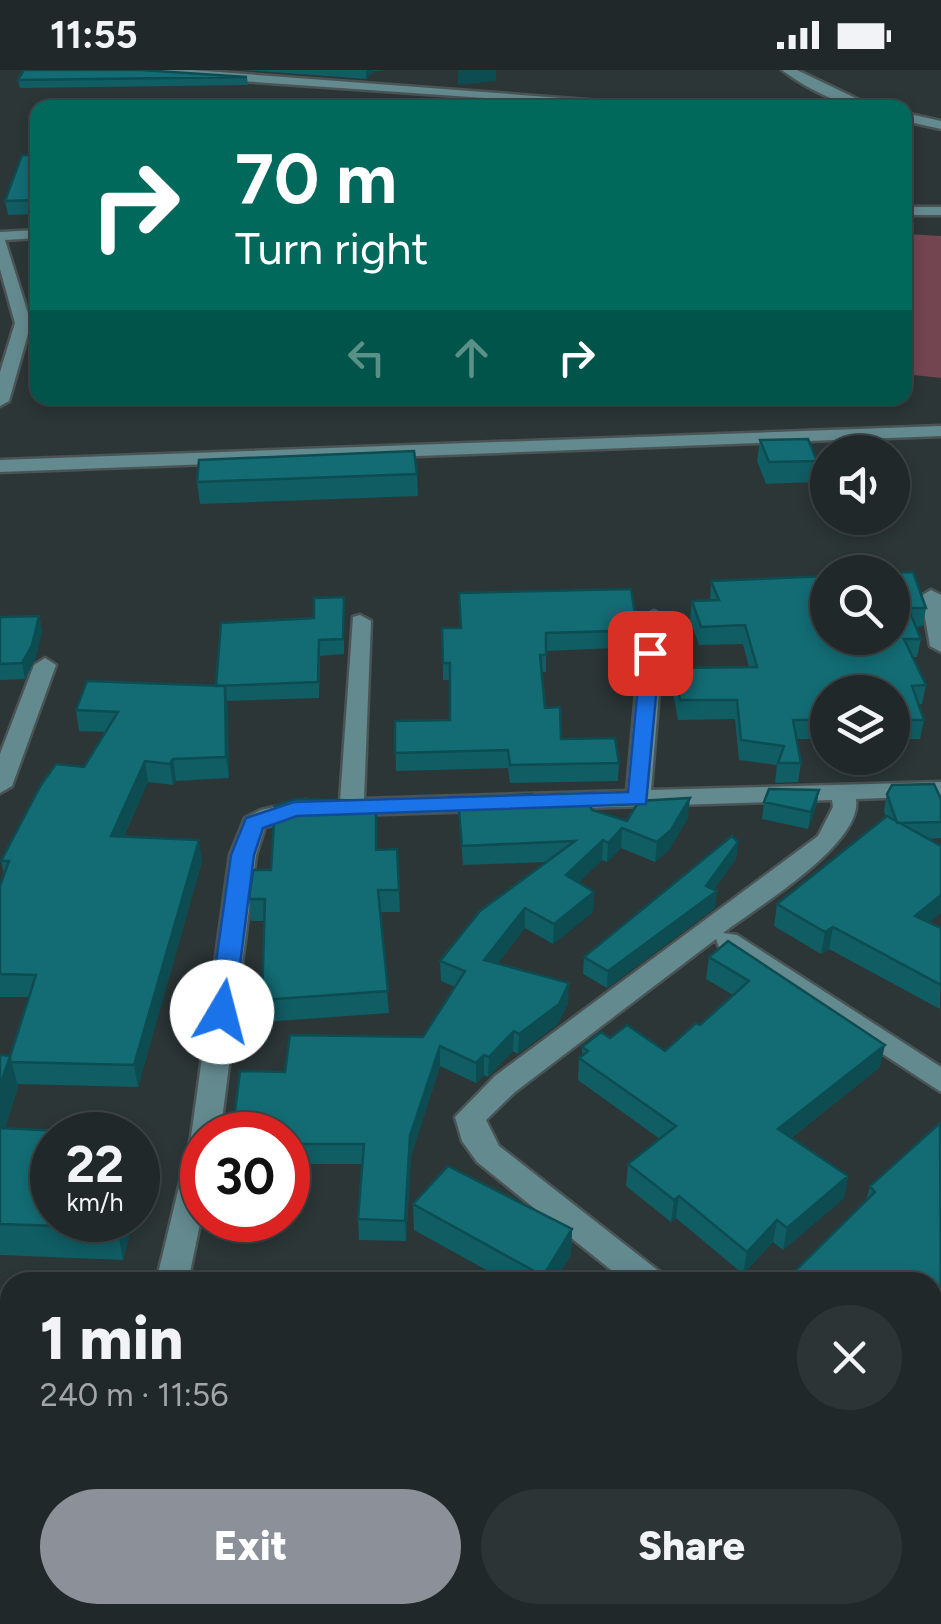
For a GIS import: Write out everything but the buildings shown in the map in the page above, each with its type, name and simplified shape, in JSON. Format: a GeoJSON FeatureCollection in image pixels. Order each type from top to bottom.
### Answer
{"type":"FeatureCollection","features":[{"type":"Feature","properties":{"kind":"street"},"geometry":{"type":"LineString","coordinates":[[141,70],[574,100]]}},
{"type":"Feature","properties":{"kind":"street"},"geometry":{"type":"LineString","coordinates":[[788,70],[847,100]]}},
{"type":"Feature","properties":{"kind":"street"},"geometry":{"type":"LineString","coordinates":[[806,70],[859,100]]}},
{"type":"Feature","properties":{"kind":"street"},"geometry":{"type":"LineString","coordinates":[[447,91],[449,100]]}},
{"type":"Feature","properties":{"kind":"street"},"geometry":{"type":"LineString","coordinates":[[912,121],[941,125]]}},
{"type":"Feature","properties":{"kind":"street"},"geometry":{"type":"LineString","coordinates":[[912,212],[941,210]]}},
{"type":"Feature","properties":{"kind":"street"},"geometry":{"type":"LineString","coordinates":[[0,401],[24,323],[0,240],[30,235]]}},
{"type":"Feature","properties":{"kind":"street"},"geometry":{"type":"LineString","coordinates":[[0,466],[941,432]]}},
{"type":"Feature","properties":{"kind":"street"},"geometry":{"type":"LineString","coordinates":[[931,596],[941,646]]}},
{"type":"Feature","properties":{"kind":"street"},"geometry":{"type":"LineString","coordinates":[[638,799],[654,617]]}},
{"type":"Feature","properties":{"kind":"street"},"geometry":{"type":"LineString","coordinates":[[352,807],[360,621]]}},
{"type":"Feature","properties":{"kind":"street"},"geometry":{"type":"LineString","coordinates":[[0,786],[45,665]]}},
{"type":"Feature","properties":{"kind":"street"},"geometry":{"type":"LineString","coordinates":[[207,1112],[243,855],[254,824],[294,809],[941,789]]}},
{"type":"Feature","properties":{"kind":"street"},"geometry":{"type":"LineString","coordinates":[[636,1272],[488,1154],[477,1142],[470,1116],[519,1073],[828,841],[845,807],[842,794]]}},
{"type":"Feature","properties":{"kind":"street"},"geometry":{"type":"LineString","coordinates":[[711,930],[941,1081]]}},
{"type":"Feature","properties":{"kind":"street"},"geometry":{"type":"LineString","coordinates":[[174,1272],[181,1242]]}},
{"type":"Feature","properties":{"kind":"shaded area"},"geometry":{"type":"Polygon","coordinates":[[[912,234],[941,236],[941,378],[912,375],[912,234]]]}},
{"type":"Feature","properties":{"kind":"route"},"geometry":{"type":"LineString","coordinates":[[222,1012],[243,855],[254,824],[294,809],[638,799],[650,653]]}}]}
